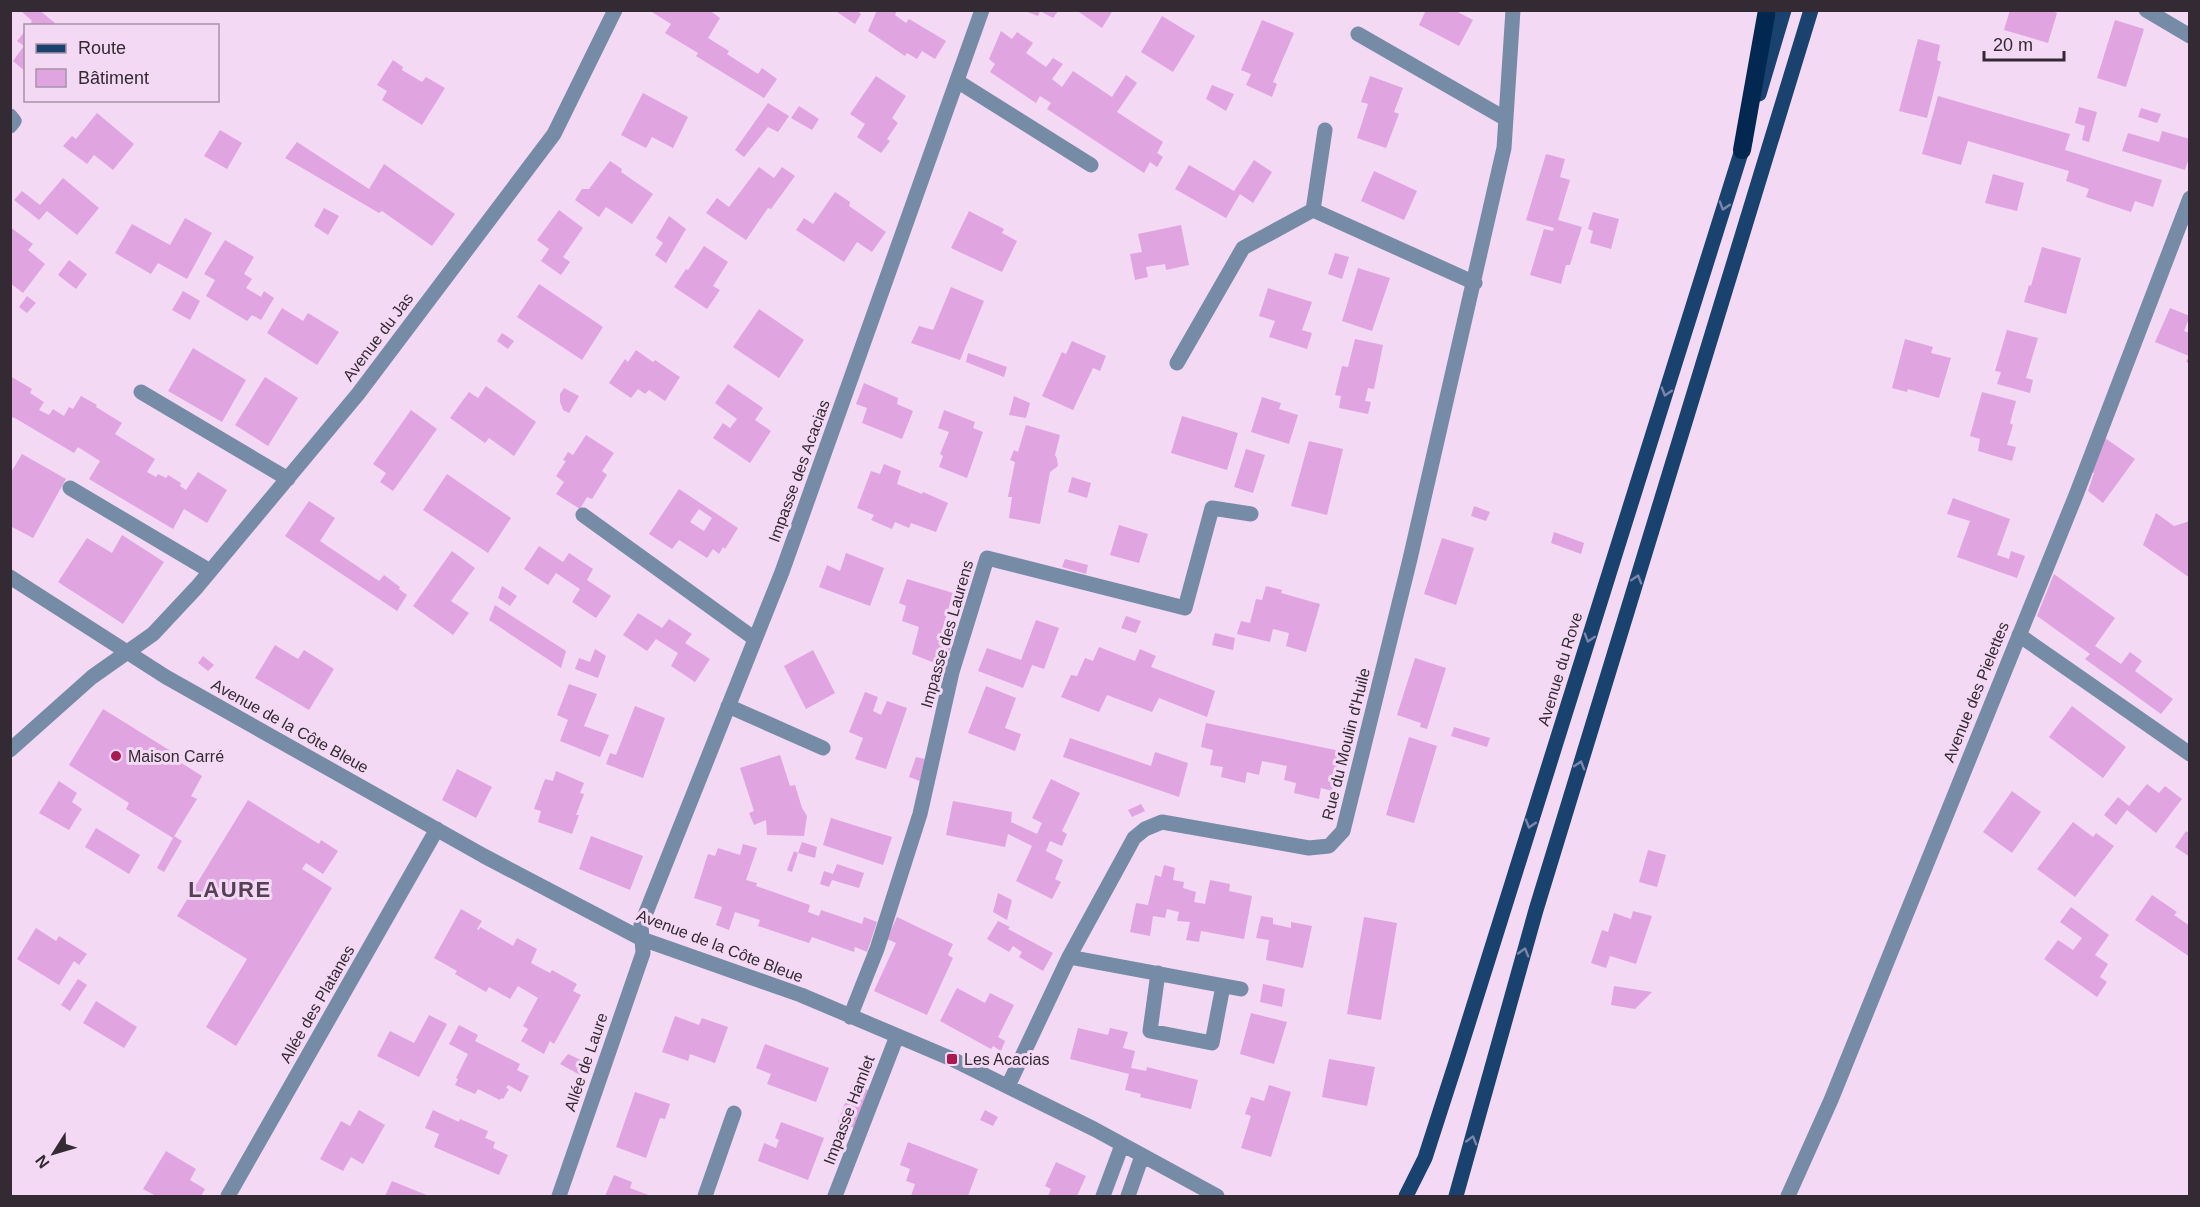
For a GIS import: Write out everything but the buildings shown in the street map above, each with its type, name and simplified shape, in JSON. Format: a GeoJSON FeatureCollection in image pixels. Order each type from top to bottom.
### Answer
{"type":"FeatureCollection","features":[{"type":"Feature","properties":{"kind":"highway"},"geometry":{"type":"LineString","coordinates":[[1742,150],[1767,10]]}},
{"type":"Feature","properties":{"kind":"main road","name":"Avenue du Rove"},"geometry":{"type":"LineString","coordinates":[[1406,1197],[1425,1158],[1456,1062],[1784,10]]}},
{"type":"Feature","properties":{"kind":"main road"},"geometry":{"type":"LineString","coordinates":[[1456,1197],[1536,910],[1811,10]]}},
{"type":"Feature","properties":{"kind":"street","name":"Avenue du Jas"},"geometry":{"type":"LineString","coordinates":[[10,750],[92,677],[153,634],[210,571],[358,394],[554,134],[615,10]]}},
{"type":"Feature","properties":{"kind":"street","name":"Impasse des Acacias"},"geometry":{"type":"LineString","coordinates":[[642,939],[640,925],[782,572],[982,10]]}},
{"type":"Feature","properties":{"kind":"street","name":"Rue du Moulin d'Huile"},"geometry":{"type":"LineString","coordinates":[[1008,1086],[1069,957],[1134,838],[1162,822],[1309,848],[1329,846],[1343,831],[1475,283],[1504,148],[1513,10]]}},
{"type":"Feature","properties":{"kind":"street"},"geometry":{"type":"LineString","coordinates":[[2146,10],[2190,36]]}},
{"type":"Feature","properties":{"kind":"street"},"geometry":{"type":"LineString","coordinates":[[1358,34],[1506,119]]}},
{"type":"Feature","properties":{"kind":"street"},"geometry":{"type":"LineString","coordinates":[[957,81],[1090,165]]}},
{"type":"Feature","properties":{"kind":"street"},"geometry":{"type":"LineString","coordinates":[[10,116],[14,121],[10,126]]}},
{"type":"Feature","properties":{"kind":"street"},"geometry":{"type":"LineString","coordinates":[[1312,210],[1325,130]]}},
{"type":"Feature","properties":{"kind":"street","name":"Avenue des Pielettes"},"geometry":{"type":"LineString","coordinates":[[1788,1197],[1831,1100],[2076,495],[2190,198]]}},
{"type":"Feature","properties":{"kind":"street"},"geometry":{"type":"LineString","coordinates":[[1312,210],[1475,283]]}},
{"type":"Feature","properties":{"kind":"street"},"geometry":{"type":"LineString","coordinates":[[1177,363],[1243,248],[1312,210]]}},
{"type":"Feature","properties":{"kind":"street"},"geometry":{"type":"LineString","coordinates":[[141,392],[288,479]]}},
{"type":"Feature","properties":{"kind":"street"},"geometry":{"type":"LineString","coordinates":[[70,488],[210,571]]}},
{"type":"Feature","properties":{"kind":"street","name":"Impasse des Laurens"},"geometry":{"type":"LineString","coordinates":[[850,1017],[877,949],[920,814],[952,672],[987,558],[1185,608],[1212,508],[1251,514]]}},
{"type":"Feature","properties":{"kind":"street"},"geometry":{"type":"LineString","coordinates":[[583,515],[755,639]]}},
{"type":"Feature","properties":{"kind":"street","name":"Avenue de la Côte Bleue"},"geometry":{"type":"LineString","coordinates":[[10,577],[166,677],[437,829],[642,939],[801,995],[897,1036],[1008,1086],[1216,1197]]}},
{"type":"Feature","properties":{"kind":"street"},"geometry":{"type":"LineString","coordinates":[[2019,635],[2190,754]]}},
{"type":"Feature","properties":{"kind":"street"},"geometry":{"type":"LineString","coordinates":[[728,706],[824,748]]}},
{"type":"Feature","properties":{"kind":"street","name":"Allée des Platanes"},"geometry":{"type":"LineString","coordinates":[[228,1197],[437,829]]}},
{"type":"Feature","properties":{"kind":"street","name":"Allée de Laure"},"geometry":{"type":"LineString","coordinates":[[559,1197],[643,953],[642,939]]}},
{"type":"Feature","properties":{"kind":"street"},"geometry":{"type":"LineString","coordinates":[[1069,957],[1241,989]]}},
{"type":"Feature","properties":{"kind":"street"},"geometry":{"type":"LineString","coordinates":[[1158,973],[1150,1031],[1212,1043],[1223,986]]}},
{"type":"Feature","properties":{"kind":"street","name":"Impasse Hamlet"},"geometry":{"type":"LineString","coordinates":[[835,1197],[897,1036]]}},
{"type":"Feature","properties":{"kind":"street"},"geometry":{"type":"LineString","coordinates":[[705,1197],[734,1113]]}},
{"type":"Feature","properties":{"kind":"street"},"geometry":{"type":"LineString","coordinates":[[1103,1197],[1122,1145]]}},
{"type":"Feature","properties":{"kind":"street"},"geometry":{"type":"LineString","coordinates":[[1128,1197],[1142,1156]]}},
{"type":"Feature","properties":{"kind":"place","name":"Maison Carré"},"geometry":{"type":"Point","coordinates":[116,756]}},
{"type":"Feature","properties":{"kind":"place","name":"Les Acacias"},"geometry":{"type":"Point","coordinates":[952,1059]}},
{"type":"Feature","properties":{"kind":"district","name":"LAURE"},"geometry":{"type":"Point","coordinates":[230,889]}}]}
